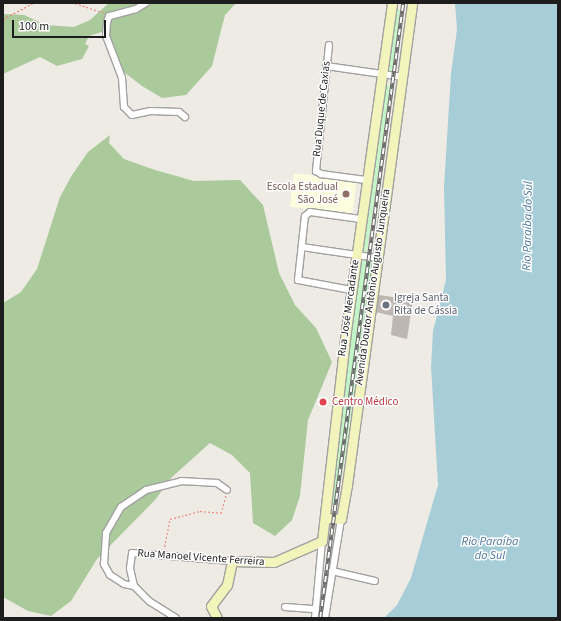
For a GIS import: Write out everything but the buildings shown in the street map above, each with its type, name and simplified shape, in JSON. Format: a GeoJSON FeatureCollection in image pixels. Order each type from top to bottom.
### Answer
{"type":"FeatureCollection","features":[{"type":"Feature","properties":{"kind":"street"},"geometry":{"type":"LineString","coordinates":[[146,3],[136,9],[109,16],[106,36],[122,78],[125,110],[132,115],[151,111],[179,112],[185,117]]}},
{"type":"Feature","properties":{"kind":"street","name":"Rua José Mercadante"},"geometry":{"type":"LineString","coordinates":[[322,541],[327,518],[351,290],[392,3]]}},
{"type":"Feature","properties":{"kind":"street","name":"Avenida Doutor Antônio Augusto Junqueira"},"geometry":{"type":"LineString","coordinates":[[325,618],[341,519],[412,3]]}},
{"type":"Feature","properties":{"kind":"street","name":"Rua Duque de Caxias"},"geometry":{"type":"LineString","coordinates":[[329,45],[316,171],[321,174],[366,180]]}},
{"type":"Feature","properties":{"kind":"street"},"geometry":{"type":"LineString","coordinates":[[326,66],[403,77]]}},
{"type":"Feature","properties":{"kind":"street"},"geometry":{"type":"LineString","coordinates":[[351,290],[303,284],[298,279],[305,216],[310,212],[361,218]]}},
{"type":"Feature","properties":{"kind":"street"},"geometry":{"type":"LineString","coordinates":[[302,247],[377,258]]}},
{"type":"Feature","properties":{"kind":"street"},"geometry":{"type":"LineString","coordinates":[[176,618],[150,602],[134,586],[118,581],[104,564],[106,533],[121,507],[139,493],[174,483],[217,483],[227,490]]}},
{"type":"Feature","properties":{"kind":"street"},"geometry":{"type":"LineString","coordinates":[[327,518],[341,519]]}},
{"type":"Feature","properties":{"kind":"street"},"geometry":{"type":"LineString","coordinates":[[315,618],[322,541]]}},
{"type":"Feature","properties":{"kind":"street","name":"Rua Manoel Vicente Ferreira"},"geometry":{"type":"LineString","coordinates":[[134,586],[130,555],[163,555],[274,562],[322,541]]}},
{"type":"Feature","properties":{"kind":"street"},"geometry":{"type":"LineString","coordinates":[[217,618],[211,606],[227,585],[232,560]]}},
{"type":"Feature","properties":{"kind":"street"},"geometry":{"type":"LineString","coordinates":[[332,571],[375,581]]}},
{"type":"Feature","properties":{"kind":"street"},"geometry":{"type":"LineString","coordinates":[[285,607],[316,609]]}},
{"type":"Feature","properties":{"kind":"path"},"geometry":{"type":"LineString","coordinates":[[3,19],[33,3]]}},
{"type":"Feature","properties":{"kind":"path"},"geometry":{"type":"LineString","coordinates":[[75,3],[109,16]]}},
{"type":"Feature","properties":{"kind":"path"},"geometry":{"type":"LineString","coordinates":[[163,555],[170,519],[200,511],[221,513],[227,490]]}},
{"type":"Feature","properties":{"kind":"shaded area"},"geometry":{"type":"Polygon","coordinates":[[[294,173],[357,181],[352,214],[290,207],[294,173]]]}},
{"type":"Feature","properties":{"kind":"green space"},"geometry":{"type":"Polygon","coordinates":[[[109,3],[236,3],[225,15],[212,66],[186,95],[162,98],[142,86],[120,69],[110,37],[102,32],[89,36],[85,44],[89,46],[82,59],[57,66],[40,57],[3,74],[3,14],[24,15],[46,25],[74,27],[90,20],[109,3]]]}},
{"type":"Feature","properties":{"kind":"green space"},"geometry":{"type":"Polygon","coordinates":[[[393,7],[400,10],[392,74],[382,74],[393,7]]]}},
{"type":"Feature","properties":{"kind":"green space"},"geometry":{"type":"Polygon","coordinates":[[[382,83],[390,86],[375,195],[367,251],[358,253],[382,83]]]}},
{"type":"Feature","properties":{"kind":"green space"},"geometry":{"type":"Polygon","coordinates":[[[110,135],[109,143],[124,159],[155,170],[194,181],[240,180],[263,205],[279,273],[295,305],[316,328],[332,362],[308,420],[300,496],[292,520],[275,536],[253,523],[250,473],[232,455],[210,443],[171,478],[155,500],[97,559],[71,601],[51,616],[28,611],[3,597],[3,303],[21,292],[37,269],[60,197],[72,175],[88,152],[110,135]]]}},
{"type":"Feature","properties":{"kind":"green space"},"geometry":{"type":"Polygon","coordinates":[[[357,261],[372,261],[345,458],[335,505],[328,507],[357,261]]]}},
{"type":"Feature","properties":{"kind":"water","name":"Rio Paraíba do Sul"},"geometry":{"type":"Polygon","coordinates":[[[455,3],[558,3],[558,618],[384,618],[397,605],[411,578],[438,485],[431,367],[433,331],[446,280],[444,187],[451,73],[457,30],[455,3]]]}},
{"type":"Feature","properties":{"kind":"railway"},"geometry":{"type":"LineString","coordinates":[[320,618],[403,3]]}},
{"type":"Feature","properties":{"kind":"place","name":"Escola Estadual São José"},"geometry":{"type":"Point","coordinates":[346,194]}},
{"type":"Feature","properties":{"kind":"place","name":"Igreja Santa Rita de Cássia"},"geometry":{"type":"Point","coordinates":[386,305]}},
{"type":"Feature","properties":{"kind":"place","name":"Centro Médico"},"geometry":{"type":"Point","coordinates":[323,402]}}]}
